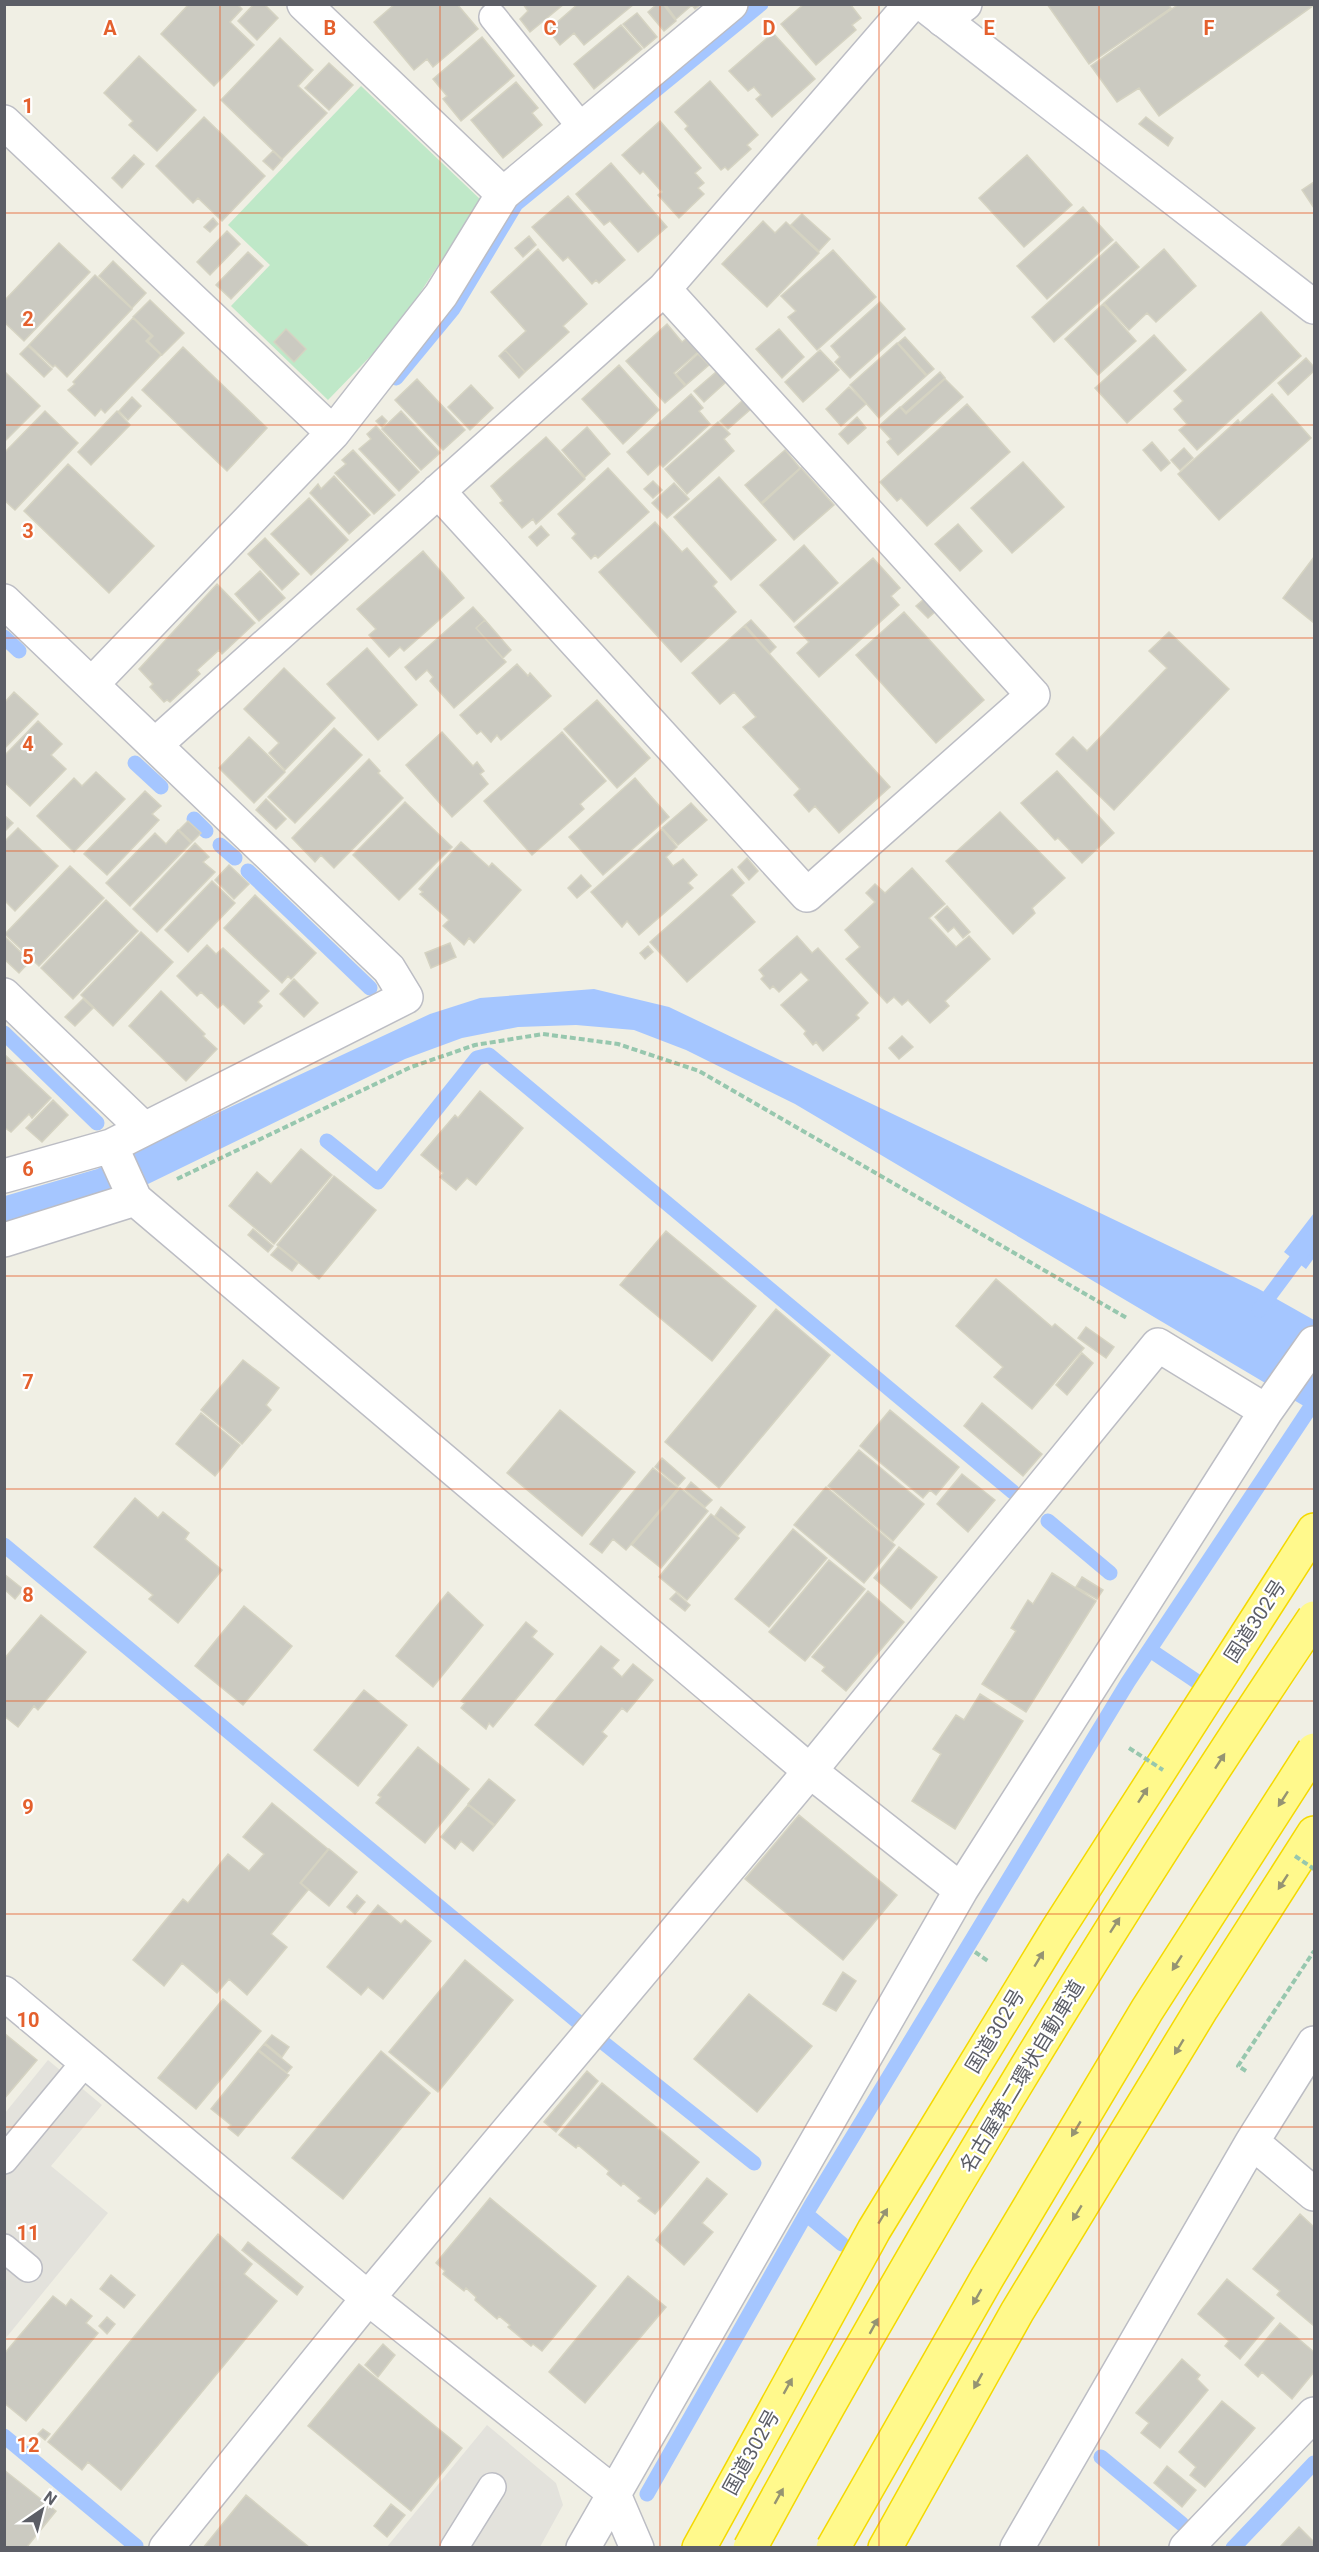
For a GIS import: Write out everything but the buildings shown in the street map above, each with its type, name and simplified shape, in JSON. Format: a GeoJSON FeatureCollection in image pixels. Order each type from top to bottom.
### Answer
{"type":"FeatureCollection","features":[{"type":"Feature","properties":{"kind":"highway","name":"国道302号"},"geometry":{"type":"LineString","coordinates":[[699,2547],[874,2230],[1056,1932],[1314,1530]]}},
{"type":"Feature","properties":{"kind":"highway","name":"名古屋第二環状自動車道"},"geometry":{"type":"LineString","coordinates":[[750,2547],[917,2251],[1086,1971],[1314,1618]]}},
{"type":"Feature","properties":{"kind":"highway"},"geometry":{"type":"LineString","coordinates":[[833,2547],[993,2268],[1147,2010],[1314,1750]]}},
{"type":"Feature","properties":{"kind":"highway"},"geometry":{"type":"LineString","coordinates":[[885,2547],[1017,2312],[1202,2008],[1314,1833]]}},
{"type":"Feature","properties":{"kind":"street"},"geometry":{"type":"LineString","coordinates":[[304,4],[503,194]]}},
{"type":"Feature","properties":{"kind":"street"},"geometry":{"type":"LineString","coordinates":[[92,684],[333,433],[441,295],[503,194],[731,4]]}},
{"type":"Feature","properties":{"kind":"street"},"geometry":{"type":"LineString","coordinates":[[155,745],[664,289],[911,4]]}},
{"type":"Feature","properties":{"kind":"street"},"geometry":{"type":"LineString","coordinates":[[944,10],[1314,307]]}},
{"type":"Feature","properties":{"kind":"street"},"geometry":{"type":"LineString","coordinates":[[4,122],[333,433]]}},
{"type":"Feature","properties":{"kind":"street"},"geometry":{"type":"LineString","coordinates":[[438,491],[807,894],[1034,695],[664,289]]}},
{"type":"Feature","properties":{"kind":"street"},"geometry":{"type":"LineString","coordinates":[[4,601],[389,969],[406,997],[144,1129],[113,1151],[4,1176]]}},
{"type":"Feature","properties":{"kind":"street"},"geometry":{"type":"LineString","coordinates":[[4,995],[144,1129]]}},
{"type":"Feature","properties":{"kind":"street"},"geometry":{"type":"LineString","coordinates":[[113,1151],[135,1197],[810,1771],[961,1890]]}},
{"type":"Feature","properties":{"kind":"street"},"geometry":{"type":"LineString","coordinates":[[4,1240],[135,1197]]}},
{"type":"Feature","properties":{"kind":"street"},"geometry":{"type":"LineString","coordinates":[[583,2547],[961,1890],[1266,1411],[1314,1343]]}},
{"type":"Feature","properties":{"kind":"street"},"geometry":{"type":"LineString","coordinates":[[166,2547],[368,2298],[810,1771],[1158,1345],[1266,1411]]}},
{"type":"Feature","properties":{"kind":"street"},"geometry":{"type":"LineString","coordinates":[[4,1993],[368,2298],[613,2492],[636,2547]]}},
{"type":"Feature","properties":{"kind":"street"},"geometry":{"type":"LineString","coordinates":[[1017,2547],[1252,2142],[1314,2043]]}},
{"type":"Feature","properties":{"kind":"street"},"geometry":{"type":"LineString","coordinates":[[1252,2142],[1314,2194]]}},
{"type":"Feature","properties":{"kind":"street"},"geometry":{"type":"LineString","coordinates":[[1186,2547],[1314,2414]]}},
{"type":"Feature","properties":{"kind":"lane"},"geometry":{"type":"LineString","coordinates":[[493,17],[582,128]]}},
{"type":"Feature","properties":{"kind":"lane"},"geometry":{"type":"LineString","coordinates":[[4,2160],[86,2061]]}},
{"type":"Feature","properties":{"kind":"lane"},"geometry":{"type":"LineString","coordinates":[[4,2248],[28,2268]]}},
{"type":"Feature","properties":{"kind":"lane"},"geometry":{"type":"LineString","coordinates":[[454,2547],[492,2487]]}},
{"type":"Feature","properties":{"kind":"path"},"geometry":{"type":"LineString","coordinates":[[135,1197],[411,1067],[475,1045],[543,1034],[618,1044],[699,1071],[1139,1325],[1158,1345]]}},
{"type":"Feature","properties":{"kind":"path"},"geometry":{"type":"LineString","coordinates":[[1238,2066],[1314,1951]]}},
{"type":"Feature","properties":{"kind":"shaded area"},"geometry":{"type":"Polygon","coordinates":[[[48,2060],[102,2105],[51,2166],[108,2213],[5,2339],[5,2113],[48,2060]]]}},
{"type":"Feature","properties":{"kind":"shaded area"},"geometry":{"type":"Polygon","coordinates":[[[487,2425],[556,2483],[563,2505],[540,2547],[386,2548],[487,2425]]]}},
{"type":"Feature","properties":{"kind":"green space"},"geometry":{"type":"Polygon","coordinates":[[[361,86],[481,200],[395,331],[328,400],[231,306],[270,265],[228,225],[361,86]]]}},
{"type":"Feature","properties":{"kind":"water"},"geometry":{"type":"Polygon","coordinates":[[[594,989],[669,1007],[1257,1288],[1314,1320],[1314,1412],[795,1104],[686,1050],[634,1030],[576,1025],[518,1027],[462,1038],[405,1059],[148,1184],[5,1229],[5,1196],[97,1169],[430,1014],[480,998],[594,989]]]}},
{"type":"Feature","properties":{"kind":"water"},"geometry":{"type":"Polygon","coordinates":[[[1314,1213],[1314,1258],[1306,1269],[1284,1252],[1314,1213]]]}},
{"type":"Feature","properties":{"kind":"waterway"},"geometry":{"type":"LineString","coordinates":[[396,378],[453,309],[516,204],[761,4]]}},
{"type":"Feature","properties":{"kind":"waterway"},"geometry":{"type":"LineString","coordinates":[[4,637],[19,651]]}},
{"type":"Feature","properties":{"kind":"waterway"},"geometry":{"type":"LineString","coordinates":[[135,763],[161,787]]}},
{"type":"Feature","properties":{"kind":"waterway"},"geometry":{"type":"LineString","coordinates":[[194,819],[206,831]]}},
{"type":"Feature","properties":{"kind":"waterway"},"geometry":{"type":"LineString","coordinates":[[220,845],[235,858]]}},
{"type":"Feature","properties":{"kind":"waterway"},"geometry":{"type":"LineString","coordinates":[[248,871],[370,988]]}},
{"type":"Feature","properties":{"kind":"waterway"},"geometry":{"type":"LineString","coordinates":[[4,1033],[97,1123]]}},
{"type":"Feature","properties":{"kind":"waterway"},"geometry":{"type":"LineString","coordinates":[[327,1141],[378,1182],[477,1058],[489,1055],[1013,1492]]}},
{"type":"Feature","properties":{"kind":"waterway"},"geometry":{"type":"LineString","coordinates":[[1259,1310],[1314,1236]]}},
{"type":"Feature","properties":{"kind":"waterway"},"geometry":{"type":"LineString","coordinates":[[647,2494],[810,2207],[1128,1682],[1314,1402]]}},
{"type":"Feature","properties":{"kind":"waterway"},"geometry":{"type":"LineString","coordinates":[[1048,1521],[1110,1573]]}},
{"type":"Feature","properties":{"kind":"waterway"},"geometry":{"type":"LineString","coordinates":[[4,1545],[578,2022]]}},
{"type":"Feature","properties":{"kind":"waterway"},"geometry":{"type":"LineString","coordinates":[[1150,1650],[1199,1683]]}},
{"type":"Feature","properties":{"kind":"waterway"},"geometry":{"type":"LineString","coordinates":[[605,2044],[754,2163]]}},
{"type":"Feature","properties":{"kind":"waterway"},"geometry":{"type":"LineString","coordinates":[[806,2214],[842,2244]]}},
{"type":"Feature","properties":{"kind":"waterway"},"geometry":{"type":"LineString","coordinates":[[4,2436],[136,2546]]}},
{"type":"Feature","properties":{"kind":"waterway"},"geometry":{"type":"LineString","coordinates":[[1101,2457],[1182,2524]]}},
{"type":"Feature","properties":{"kind":"waterway"},"geometry":{"type":"LineString","coordinates":[[1233,2548],[1314,2463]]}}]}
